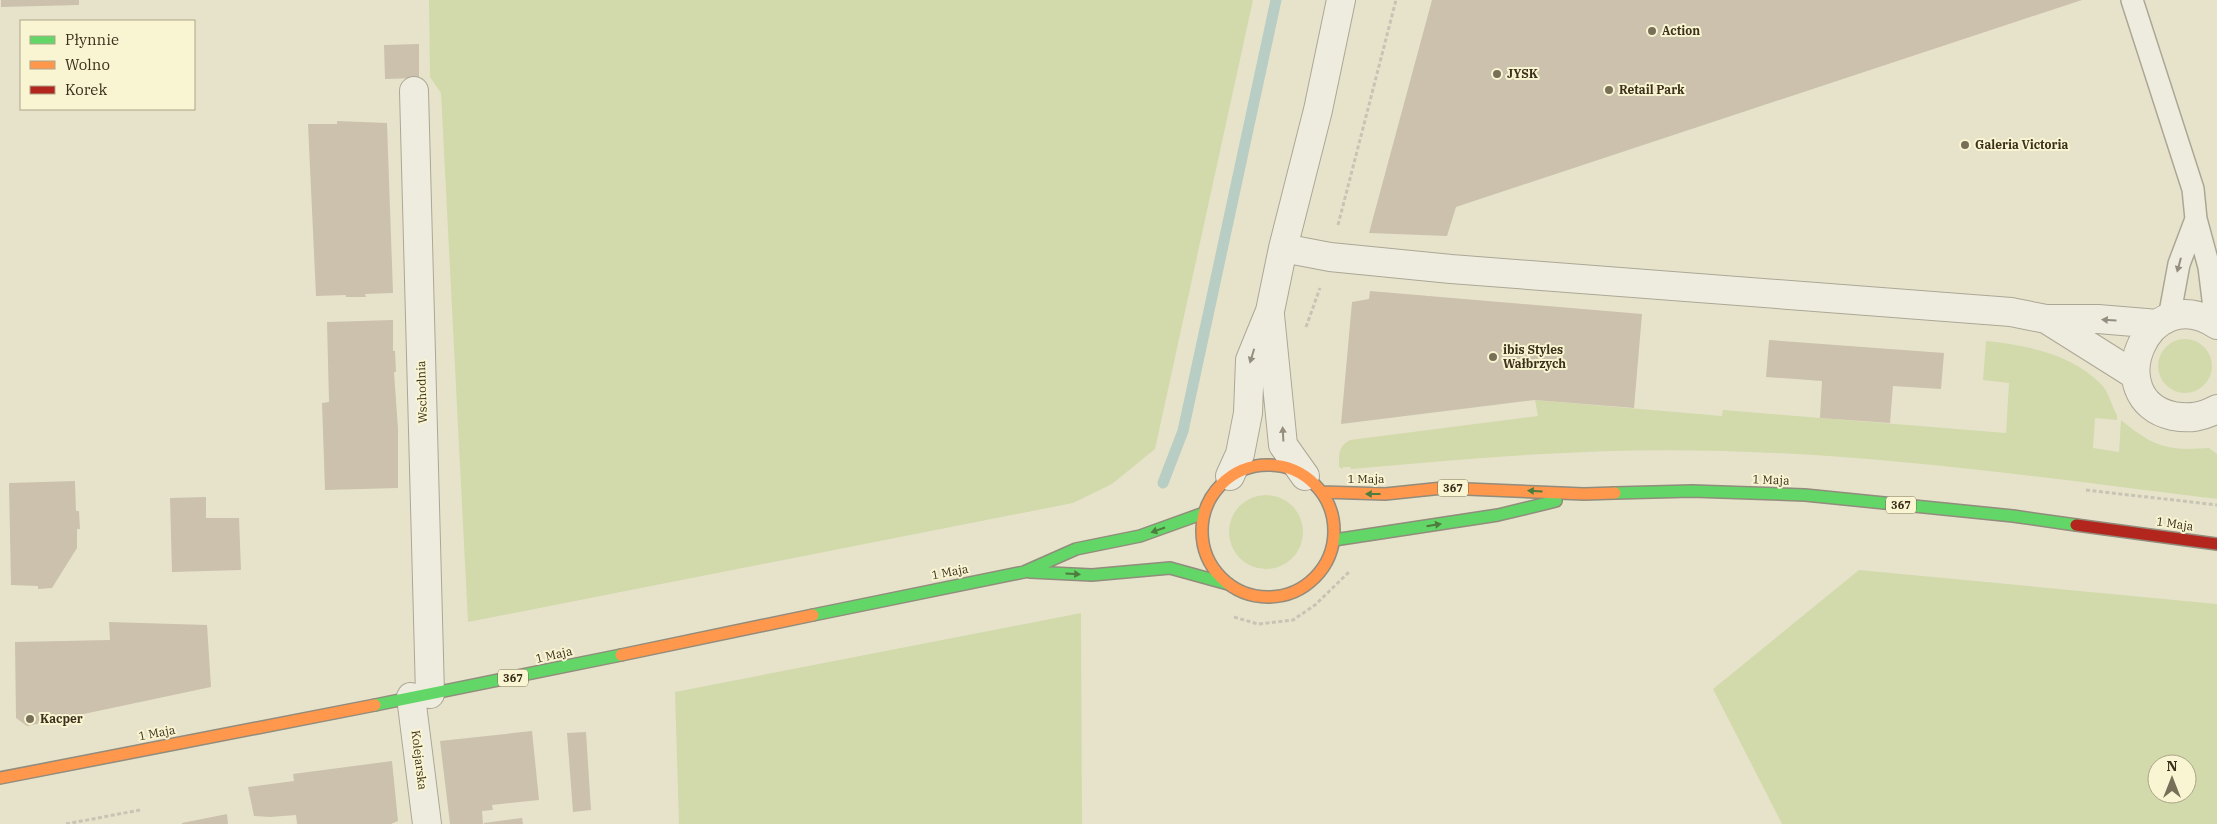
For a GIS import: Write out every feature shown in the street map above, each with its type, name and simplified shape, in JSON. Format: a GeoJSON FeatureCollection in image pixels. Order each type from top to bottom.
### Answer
{"type":"FeatureCollection","features":[{"type":"Feature","properties":{"kind":"main road","name":"367"},"geometry":{"type":"LineString","coordinates":[[1259,465],[1275,465],[1291,468],[1314,484],[1333,515],[1334,540],[1329,559],[1318,575],[1302,588],[1284,596],[1265,597],[1245,594],[1228,584],[1214,570],[1205,552],[1201,533],[1204,513],[1216,489],[1230,476],[1244,469],[1259,465]]}},
{"type":"Feature","properties":{"kind":"main road","name":"1 Maja"},"geometry":{"type":"LineString","coordinates":[[1314,484],[1385,494],[1443,488],[1584,494],[1692,491],[1805,496],[2013,516],[2217,544]]}},
{"type":"Feature","properties":{"kind":"main road","name":"367"},"geometry":{"type":"LineString","coordinates":[[1334,540],[1498,515],[1584,494]]}},
{"type":"Feature","properties":{"kind":"main road","name":"1 Maja"},"geometry":{"type":"LineString","coordinates":[[0,778],[421,695],[1024,572],[1076,550],[1140,536],[1204,513]]}},
{"type":"Feature","properties":{"kind":"main road","name":"1 Maja"},"geometry":{"type":"LineString","coordinates":[[1024,572],[1092,575],[1170,568],[1228,584]]}},
{"type":"Feature","properties":{"kind":"street"},"geometry":{"type":"LineString","coordinates":[[1230,476],[1240,454],[1246,421],[1250,360],[1270,311],[1283,248],[1318,110],[1341,0]]}},
{"type":"Feature","properties":{"kind":"street","name":"Wschodnia"},"geometry":{"type":"LineString","coordinates":[[414,91],[421,695]]}},
{"type":"Feature","properties":{"kind":"street"},"geometry":{"type":"LineString","coordinates":[[1283,248],[1330,258],[2011,312],[2046,319],[2163,321],[2184,315],[2202,317],[2216,324]]}},
{"type":"Feature","properties":{"kind":"street"},"geometry":{"type":"LineString","coordinates":[[1270,311],[1284,444],[1314,484]]}},
{"type":"Feature","properties":{"kind":"street"},"geometry":{"type":"LineString","coordinates":[[2046,319],[2135,375]]}},
{"type":"Feature","properties":{"kind":"street"},"geometry":{"type":"LineString","coordinates":[[2163,321],[2144,337],[2136,353],[2135,375],[2141,392],[2150,404],[2165,414],[2188,419],[2206,415],[2217,408]]}},
{"type":"Feature","properties":{"kind":"street","name":"Kolejarska"},"geometry":{"type":"LineString","coordinates":[[421,695],[427,824]]}},
{"type":"Feature","properties":{"kind":"lane"},"geometry":{"type":"LineString","coordinates":[[2132,0],[2193,189],[2196,220],[2209,267],[2216,324]]}},
{"type":"Feature","properties":{"kind":"lane"},"geometry":{"type":"LineString","coordinates":[[2163,321],[2179,264],[2196,220]]}},
{"type":"Feature","properties":{"kind":"path"},"geometry":{"type":"LineString","coordinates":[[1305,331],[1330,258],[1396,0]]}},
{"type":"Feature","properties":{"kind":"path"},"geometry":{"type":"LineString","coordinates":[[2086,490],[2217,505]]}},
{"type":"Feature","properties":{"kind":"path"},"geometry":{"type":"LineString","coordinates":[[1229,615],[1258,624],[1293,620],[1315,605],[1355,565]]}},
{"type":"Feature","properties":{"kind":"path"},"geometry":{"type":"LineString","coordinates":[[66,824],[140,810]]}},
{"type":"Feature","properties":{"kind":"green space"},"geometry":{"type":"Polygon","coordinates":[[[429,0],[1253,0],[1155,449],[1112,484],[1073,503],[468,622],[441,93],[430,77],[429,0]]]}},
{"type":"Feature","properties":{"kind":"green space"},"geometry":{"type":"Polygon","coordinates":[[[2180,339],[2190,339],[2200,343],[2208,351],[2212,366],[2208,381],[2200,389],[2190,393],[2180,393],[2170,389],[2162,381],[2158,371],[2158,361],[2162,351],[2170,343],[2180,339]]]}},
{"type":"Feature","properties":{"kind":"green space"},"geometry":{"type":"Polygon","coordinates":[[[1986,341],[2032,348],[2062,358],[2076,365],[2104,387],[2117,415],[2117,420],[2095,418],[2093,448],[2119,452],[2121,420],[2152,442],[2171,448],[2209,448],[2217,454],[2217,499],[1970,469],[1784,453],[1676,450],[1583,452],[1490,457],[1351,469],[1350,467],[1343,467],[1343,469],[1339,467],[1341,448],[1350,440],[1538,416],[1535,400],[1722,416],[1723,410],[2006,433],[2009,383],[1983,380],[1986,341]]]}},
{"type":"Feature","properties":{"kind":"green space"},"geometry":{"type":"Polygon","coordinates":[[[1266,495],[1280,498],[1292,506],[1300,518],[1303,532],[1300,546],[1292,558],[1280,566],[1266,569],[1252,566],[1240,558],[1232,546],[1229,532],[1232,518],[1240,506],[1252,498],[1266,495]]]}},
{"type":"Feature","properties":{"kind":"green space"},"geometry":{"type":"Polygon","coordinates":[[[1859,570],[2217,604],[2217,824],[1782,824],[1713,689],[1859,570]]]}},
{"type":"Feature","properties":{"kind":"green space"},"geometry":{"type":"Polygon","coordinates":[[[1081,613],[1082,824],[679,824],[675,692],[1081,613]]]}},
{"type":"Feature","properties":{"kind":"building"},"geometry":{"type":"Polygon","coordinates":[[[1,0],[79,0],[79,5],[1,7],[1,0]]]}},
{"type":"Feature","properties":{"kind":"building","name":"Retail Park"},"geometry":{"type":"Polygon","coordinates":[[[1432,0],[2082,0],[1456,207],[1447,236],[1369,233],[1432,0]]]}},
{"type":"Feature","properties":{"kind":"building"},"geometry":{"type":"Polygon","coordinates":[[[419,44],[419,78],[385,79],[384,45],[419,44]]]}},
{"type":"Feature","properties":{"kind":"building"},"geometry":{"type":"Polygon","coordinates":[[[337,121],[387,123],[393,293],[365,294],[366,297],[346,297],[346,295],[316,296],[308,124],[337,124],[337,121]]]}},
{"type":"Feature","properties":{"kind":"building","name":"ibis Styles Wałbrzych"},"geometry":{"type":"Polygon","coordinates":[[[1370,291],[1642,314],[1634,408],[1535,400],[1341,424],[1352,302],[1369,299],[1370,291]]]}},
{"type":"Feature","properties":{"kind":"building"},"geometry":{"type":"Polygon","coordinates":[[[393,320],[398,429],[398,488],[325,490],[322,403],[329,402],[327,322],[393,320]]]}},
{"type":"Feature","properties":{"kind":"building"},"geometry":{"type":"Polygon","coordinates":[[[1769,340],[1944,353],[1941,389],[1893,386],[1890,423],[1820,418],[1822,381],[1766,377],[1769,340]]]}},
{"type":"Feature","properties":{"kind":"building"},"geometry":{"type":"Polygon","coordinates":[[[75,481],[76,511],[79,511],[80,529],[77,529],[77,548],[52,588],[38,589],[38,586],[11,585],[9,483],[75,481]]]}},
{"type":"Feature","properties":{"kind":"building"},"geometry":{"type":"Polygon","coordinates":[[[206,497],[206,518],[239,518],[241,570],[172,572],[170,498],[206,497]]]}},
{"type":"Feature","properties":{"kind":"building"},"geometry":{"type":"Polygon","coordinates":[[[109,622],[207,625],[211,687],[27,726],[16,718],[15,642],[110,640],[109,622]]]}},
{"type":"Feature","properties":{"kind":"building"},"geometry":{"type":"Polygon","coordinates":[[[532,731],[539,800],[492,805],[493,810],[482,811],[483,824],[450,824],[440,741],[532,731]]]}},
{"type":"Feature","properties":{"kind":"building"},"geometry":{"type":"Polygon","coordinates":[[[586,732],[591,810],[573,812],[567,733],[586,732]]]}},
{"type":"Feature","properties":{"kind":"building"},"geometry":{"type":"Polygon","coordinates":[[[392,761],[398,821],[391,824],[297,824],[296,815],[254,816],[248,787],[294,781],[293,774],[392,761]]]}},
{"type":"Feature","properties":{"kind":"building"},"geometry":{"type":"Polygon","coordinates":[[[227,814],[228,824],[182,824],[182,823],[227,814]]]}},
{"type":"Feature","properties":{"kind":"building"},"geometry":{"type":"Polygon","coordinates":[[[522,818],[523,824],[484,824],[484,823],[522,818]]]}},
{"type":"Feature","properties":{"kind":"waterway"},"geometry":{"type":"LineString","coordinates":[[1163,483],[1183,431],[1276,0]]}},
{"type":"Feature","properties":{"kind":"traffic: fast"},"geometry":{"type":"LineString","coordinates":[[1615,493],[1692,491],[1805,495],[2013,516],[2076,525]]}},
{"type":"Feature","properties":{"kind":"traffic: fast"},"geometry":{"type":"LineString","coordinates":[[1334,540],[1498,515],[1556,501]]}},
{"type":"Feature","properties":{"kind":"traffic: fast"},"geometry":{"type":"LineString","coordinates":[[813,615],[1024,572],[1076,549],[1140,536],[1204,513]]}},
{"type":"Feature","properties":{"kind":"traffic: fast"},"geometry":{"type":"LineString","coordinates":[[1030,572],[1092,575],[1170,568],[1228,584]]}},
{"type":"Feature","properties":{"kind":"traffic: fast"},"geometry":{"type":"LineString","coordinates":[[375,705],[621,655]]}},
{"type":"Feature","properties":{"kind":"traffic: slow"},"geometry":{"type":"LineString","coordinates":[[1268,465],[1281,466],[1293,470],[1315,484],[1329,506],[1333,518],[1334,531],[1333,544],[1329,556],[1315,578],[1293,592],[1281,596],[1268,597],[1255,596],[1243,592],[1221,578],[1207,556],[1203,544],[1202,531],[1203,518],[1207,506],[1221,484],[1243,470],[1255,466],[1268,465]]}},
{"type":"Feature","properties":{"kind":"traffic: slow"},"geometry":{"type":"LineString","coordinates":[[1322,492],[1385,494],[1443,488],[1584,494],[1615,493]]}},
{"type":"Feature","properties":{"kind":"traffic: slow"},"geometry":{"type":"LineString","coordinates":[[621,655],[813,615]]}},
{"type":"Feature","properties":{"kind":"traffic: slow"},"geometry":{"type":"LineString","coordinates":[[0,778],[375,705]]}},
{"type":"Feature","properties":{"kind":"traffic: jam"},"geometry":{"type":"LineString","coordinates":[[2076,525],[2217,544]]}},
{"type":"Feature","properties":{"kind":"place","name":"Action"},"geometry":{"type":"Point","coordinates":[1652,31]}},
{"type":"Feature","properties":{"kind":"place","name":"JYSK"},"geometry":{"type":"Point","coordinates":[1497,74]}},
{"type":"Feature","properties":{"kind":"place","name":"Retail Park"},"geometry":{"type":"Point","coordinates":[1609,90]}},
{"type":"Feature","properties":{"kind":"place","name":"Galeria Victoria"},"geometry":{"type":"Point","coordinates":[1965,145]}},
{"type":"Feature","properties":{"kind":"place","name":"ibis Styles Wałbrzych"},"geometry":{"type":"Point","coordinates":[1493,357]}},
{"type":"Feature","properties":{"kind":"place","name":"Kacper"},"geometry":{"type":"Point","coordinates":[30,719]}}]}
